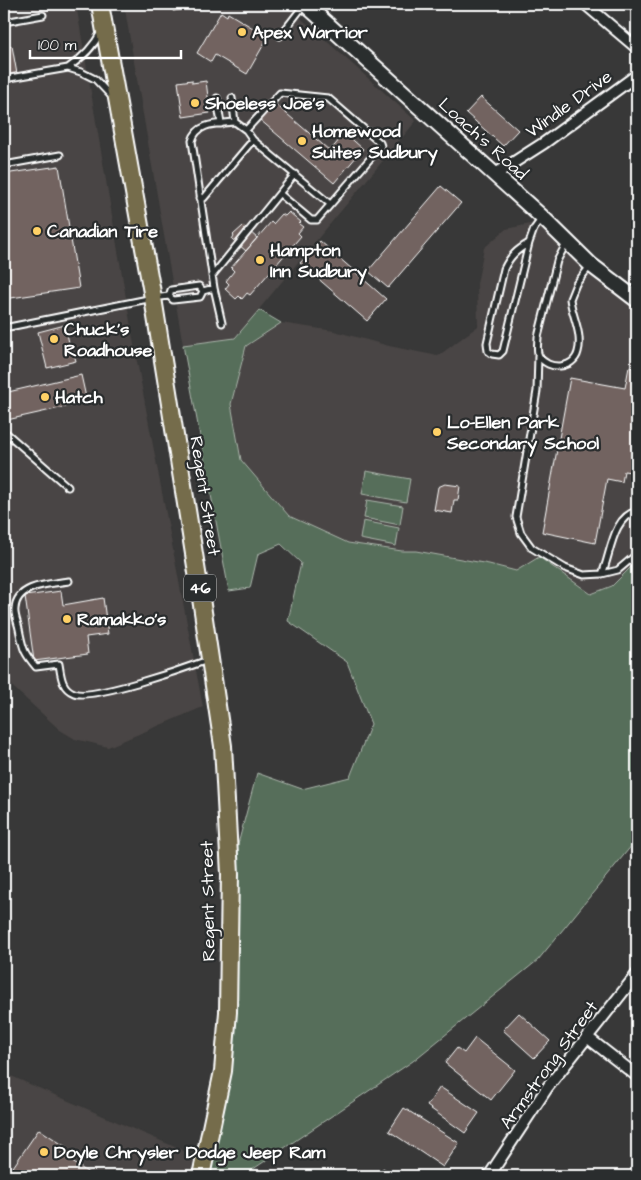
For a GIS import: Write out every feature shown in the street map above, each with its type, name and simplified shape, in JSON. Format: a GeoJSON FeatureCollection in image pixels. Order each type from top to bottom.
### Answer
{"type":"FeatureCollection","features":[{"type":"Feature","properties":{"kind":"main road","name":"Regent Street"},"geometry":{"type":"LineString","coordinates":[[100,4],[119,109],[161,297],[223,746],[230,874],[228,1012],[223,1071],[201,1176]]}},
{"type":"Feature","properties":{"kind":"street","name":"Loach's Road"},"geometry":{"type":"LineString","coordinates":[[305,4],[543,218],[591,265],[637,300]]}},
{"type":"Feature","properties":{"kind":"street"},"geometry":{"type":"LineString","coordinates":[[586,4],[637,48]]}},
{"type":"Feature","properties":{"kind":"street","name":"Windle Drive"},"geometry":{"type":"LineString","coordinates":[[494,175],[544,143],[637,75]]}},
{"type":"Feature","properties":{"kind":"street","name":"Armstrong Street"},"geometry":{"type":"LineString","coordinates":[[489,1176],[547,1088],[637,974]]}},
{"type":"Feature","properties":{"kind":"street"},"geometry":{"type":"LineString","coordinates":[[587,1038],[637,1076]]}},
{"type":"Feature","properties":{"kind":"lane"},"geometry":{"type":"LineString","coordinates":[[280,36],[305,4]]}},
{"type":"Feature","properties":{"kind":"lane"},"geometry":{"type":"LineString","coordinates":[[4,22],[43,15]]}},
{"type":"Feature","properties":{"kind":"lane"},"geometry":{"type":"LineString","coordinates":[[4,79],[68,68],[92,48],[104,26]]}},
{"type":"Feature","properties":{"kind":"lane"},"geometry":{"type":"LineString","coordinates":[[68,68],[95,79],[107,91],[119,109]]}},
{"type":"Feature","properties":{"kind":"lane"},"geometry":{"type":"LineString","coordinates":[[246,130],[280,93],[328,98],[380,143],[380,146],[317,220],[311,220],[280,194]]}},
{"type":"Feature","properties":{"kind":"lane"},"geometry":{"type":"LineString","coordinates":[[217,98],[220,124]]}},
{"type":"Feature","properties":{"kind":"lane"},"geometry":{"type":"LineString","coordinates":[[232,98],[235,122]]}},
{"type":"Feature","properties":{"kind":"lane"},"geometry":{"type":"LineString","coordinates":[[222,323],[212,276],[192,141],[197,131],[203,126],[235,122],[246,130],[253,140],[330,204]]}},
{"type":"Feature","properties":{"kind":"lane"},"geometry":{"type":"LineString","coordinates":[[200,198],[204,198],[253,140]]}},
{"type":"Feature","properties":{"kind":"lane"},"geometry":{"type":"LineString","coordinates":[[4,165],[60,155]]}},
{"type":"Feature","properties":{"kind":"lane"},"geometry":{"type":"LineString","coordinates":[[212,276],[295,174]]}},
{"type":"Feature","properties":{"kind":"lane"},"geometry":{"type":"LineString","coordinates":[[529,243],[515,252],[508,260],[504,269],[487,343],[488,352],[492,354],[498,355],[503,351],[529,243],[534,228],[543,218]]}},
{"type":"Feature","properties":{"kind":"lane"},"geometry":{"type":"LineString","coordinates":[[568,242],[557,261],[538,337],[537,391],[516,517],[521,533],[532,548],[564,568],[584,575],[602,574],[618,570],[637,554]]}},
{"type":"Feature","properties":{"kind":"lane"},"geometry":{"type":"LineString","coordinates":[[538,355],[544,362],[556,367],[567,365],[575,360],[578,352],[579,336],[570,299],[576,284],[591,265]]}},
{"type":"Feature","properties":{"kind":"lane"},"geometry":{"type":"LineString","coordinates":[[4,328],[161,297],[171,290],[199,286],[203,290]]}},
{"type":"Feature","properties":{"kind":"lane"},"geometry":{"type":"LineString","coordinates":[[203,290],[214,288]]}},
{"type":"Feature","properties":{"kind":"lane"},"geometry":{"type":"LineString","coordinates":[[161,297],[172,300],[200,297],[203,290]]}},
{"type":"Feature","properties":{"kind":"lane"},"geometry":{"type":"LineString","coordinates":[[4,431],[68,487]]}},
{"type":"Feature","properties":{"kind":"lane"},"geometry":{"type":"LineString","coordinates":[[602,574],[620,524],[630,514],[637,511]]}},
{"type":"Feature","properties":{"kind":"lane"},"geometry":{"type":"LineString","coordinates":[[69,581],[34,587],[23,593],[18,599],[15,610],[25,654],[36,667],[60,664],[62,683],[76,695],[149,680],[210,659]]}},
{"type":"Feature","properties":{"kind":"shaded area"},"geometry":{"type":"Polygon","coordinates":[[[4,4],[76,4],[135,351],[203,707],[108,747],[75,739],[60,730],[4,679],[4,4]]]}},
{"type":"Feature","properties":{"kind":"shaded area"},"geometry":{"type":"Polygon","coordinates":[[[124,4],[285,4],[416,121],[235,338],[183,345],[124,4]]]}},
{"type":"Feature","properties":{"kind":"shaded area","name":"Lo-Ellen Park Secondary School"},"geometry":{"type":"Polygon","coordinates":[[[530,224],[559,233],[637,300],[637,561],[613,586],[591,594],[539,557],[517,571],[416,551],[402,551],[347,543],[289,516],[241,460],[231,404],[246,346],[281,323],[334,331],[389,346],[438,356],[478,326],[477,284],[484,248],[506,229],[530,224]]]}},
{"type":"Feature","properties":{"kind":"shaded area"},"geometry":{"type":"Polygon","coordinates":[[[4,1073],[205,1160],[201,1176],[4,1176],[4,1073]]]}},
{"type":"Feature","properties":{"kind":"green space"},"geometry":{"type":"Polygon","coordinates":[[[259,310],[281,323],[246,346],[231,404],[241,460],[289,516],[348,543],[402,551],[416,551],[489,564],[516,571],[539,557],[591,594],[612,586],[637,561],[637,839],[538,960],[413,1061],[243,1176],[201,1176],[223,1071],[230,874],[257,773],[302,789],[350,777],[371,724],[347,662],[288,621],[301,563],[281,544],[258,554],[250,588],[229,591],[183,345],[235,338],[259,310]]]}},
{"type":"Feature","properties":{"kind":"green space"},"geometry":{"type":"Polygon","coordinates":[[[366,471],[410,479],[406,502],[362,494],[366,471]]]}},
{"type":"Feature","properties":{"kind":"green space"},"geometry":{"type":"Polygon","coordinates":[[[367,500],[403,506],[400,525],[364,518],[367,500]]]}},
{"type":"Feature","properties":{"kind":"green space"},"geometry":{"type":"Polygon","coordinates":[[[363,521],[399,528],[396,546],[360,539],[363,521]]]}},
{"type":"Feature","properties":{"kind":"building"},"geometry":{"type":"Polygon","coordinates":[[[172,4],[193,4],[194,8],[173,11],[172,4]]]}},
{"type":"Feature","properties":{"kind":"building"},"geometry":{"type":"Polygon","coordinates":[[[221,12],[227,16],[228,13],[268,37],[247,74],[215,55],[211,62],[197,53],[221,12]]]}},
{"type":"Feature","properties":{"kind":"building"},"geometry":{"type":"Polygon","coordinates":[[[12,46],[17,74],[4,76],[4,48],[12,46]]]}},
{"type":"Feature","properties":{"kind":"building","name":"Shoeless Joe's"},"geometry":{"type":"Polygon","coordinates":[[[192,80],[192,83],[206,81],[210,113],[183,117],[178,82],[192,80]]]}},
{"type":"Feature","properties":{"kind":"building"},"geometry":{"type":"Polygon","coordinates":[[[481,97],[518,130],[503,146],[466,113],[481,97]]]}},
{"type":"Feature","properties":{"kind":"building","name":"Homewood Suites Sudbury"},"geometry":{"type":"Polygon","coordinates":[[[273,102],[330,151],[345,133],[363,149],[334,183],[259,119],[273,102]]]}},
{"type":"Feature","properties":{"kind":"building","name":"Canadian Tire"},"geometry":{"type":"Polygon","coordinates":[[[59,166],[79,288],[4,299],[4,174],[59,166]]]}},
{"type":"Feature","properties":{"kind":"building"},"geometry":{"type":"Polygon","coordinates":[[[441,186],[461,203],[388,288],[368,271],[441,186]]]}},
{"type":"Feature","properties":{"kind":"building","name":"Hampton Inn Sudbury"},"geometry":{"type":"Polygon","coordinates":[[[289,212],[301,222],[299,224],[303,227],[298,233],[301,236],[250,295],[247,293],[242,299],[239,296],[236,299],[225,289],[229,284],[226,281],[234,271],[231,268],[271,222],[273,224],[282,214],[285,216],[289,212]]]}},
{"type":"Feature","properties":{"kind":"building"},"geometry":{"type":"Polygon","coordinates":[[[243,226],[257,238],[246,251],[232,239],[233,235],[243,226]]]}},
{"type":"Feature","properties":{"kind":"building"},"geometry":{"type":"Polygon","coordinates":[[[320,241],[386,299],[367,321],[300,263],[320,241]]]}},
{"type":"Feature","properties":{"kind":"building","name":"Chuck's Roadhouse"},"geometry":{"type":"Polygon","coordinates":[[[65,325],[70,347],[72,347],[76,361],[47,368],[38,332],[65,325]]]}},
{"type":"Feature","properties":{"kind":"building"},"geometry":{"type":"Polygon","coordinates":[[[629,367],[637,368],[637,473],[624,471],[622,482],[607,479],[595,543],[542,532],[570,378],[625,388],[629,367]]]}},
{"type":"Feature","properties":{"kind":"building","name":"Hatch"},"geometry":{"type":"Polygon","coordinates":[[[81,375],[87,402],[7,420],[4,408],[4,393],[81,375]]]}},
{"type":"Feature","properties":{"kind":"building"},"geometry":{"type":"Polygon","coordinates":[[[445,484],[460,486],[458,500],[454,500],[452,513],[434,510],[438,487],[445,484]]]}},
{"type":"Feature","properties":{"kind":"building","name":"Ramakko's"},"geometry":{"type":"Polygon","coordinates":[[[61,591],[63,605],[103,598],[108,634],[86,637],[88,654],[34,661],[25,596],[61,591]]]}},
{"type":"Feature","properties":{"kind":"building"},"geometry":{"type":"Polygon","coordinates":[[[519,1013],[550,1041],[534,1058],[503,1030],[519,1013]]]}},
{"type":"Feature","properties":{"kind":"building"},"geometry":{"type":"Polygon","coordinates":[[[475,1038],[515,1070],[491,1100],[445,1063],[457,1048],[464,1053],[475,1038]]]}},
{"type":"Feature","properties":{"kind":"building"},"geometry":{"type":"Polygon","coordinates":[[[440,1087],[479,1113],[465,1133],[427,1106],[440,1087]]]}},
{"type":"Feature","properties":{"kind":"building"},"geometry":{"type":"Polygon","coordinates":[[[404,1108],[459,1143],[443,1167],[389,1131],[404,1108]]]}},
{"type":"Feature","properties":{"kind":"building","name":"Doyle Chrysler Dodge Jeep Ram"},"geometry":{"type":"Polygon","coordinates":[[[39,1129],[66,1147],[63,1151],[67,1154],[65,1157],[93,1176],[7,1176],[39,1129]]]}},
{"type":"Feature","properties":{"kind":"building"},"geometry":{"type":"Polygon","coordinates":[[[383,1168],[396,1176],[377,1176],[383,1168]]]}},
{"type":"Feature","properties":{"kind":"place","name":"Apex Warrior"},"geometry":{"type":"Point","coordinates":[242,32]}},
{"type":"Feature","properties":{"kind":"place","name":"Shoeless Joe's"},"geometry":{"type":"Point","coordinates":[195,103]}},
{"type":"Feature","properties":{"kind":"place","name":"Homewood Suites Sudbury"},"geometry":{"type":"Point","coordinates":[302,141]}},
{"type":"Feature","properties":{"kind":"place","name":"Canadian Tire"},"geometry":{"type":"Point","coordinates":[37,231]}},
{"type":"Feature","properties":{"kind":"place","name":"Hampton Inn Sudbury"},"geometry":{"type":"Point","coordinates":[260,260]}},
{"type":"Feature","properties":{"kind":"place","name":"Chuck's Roadhouse"},"geometry":{"type":"Point","coordinates":[54,339]}},
{"type":"Feature","properties":{"kind":"place","name":"Hatch"},"geometry":{"type":"Point","coordinates":[45,397]}},
{"type":"Feature","properties":{"kind":"place","name":"Lo-Ellen Park Secondary School"},"geometry":{"type":"Point","coordinates":[437,432]}},
{"type":"Feature","properties":{"kind":"place","name":"Ramakko's"},"geometry":{"type":"Point","coordinates":[67,619]}},
{"type":"Feature","properties":{"kind":"place","name":"Doyle Chrysler Dodge Jeep Ram"},"geometry":{"type":"Point","coordinates":[44,1152]}}]}
